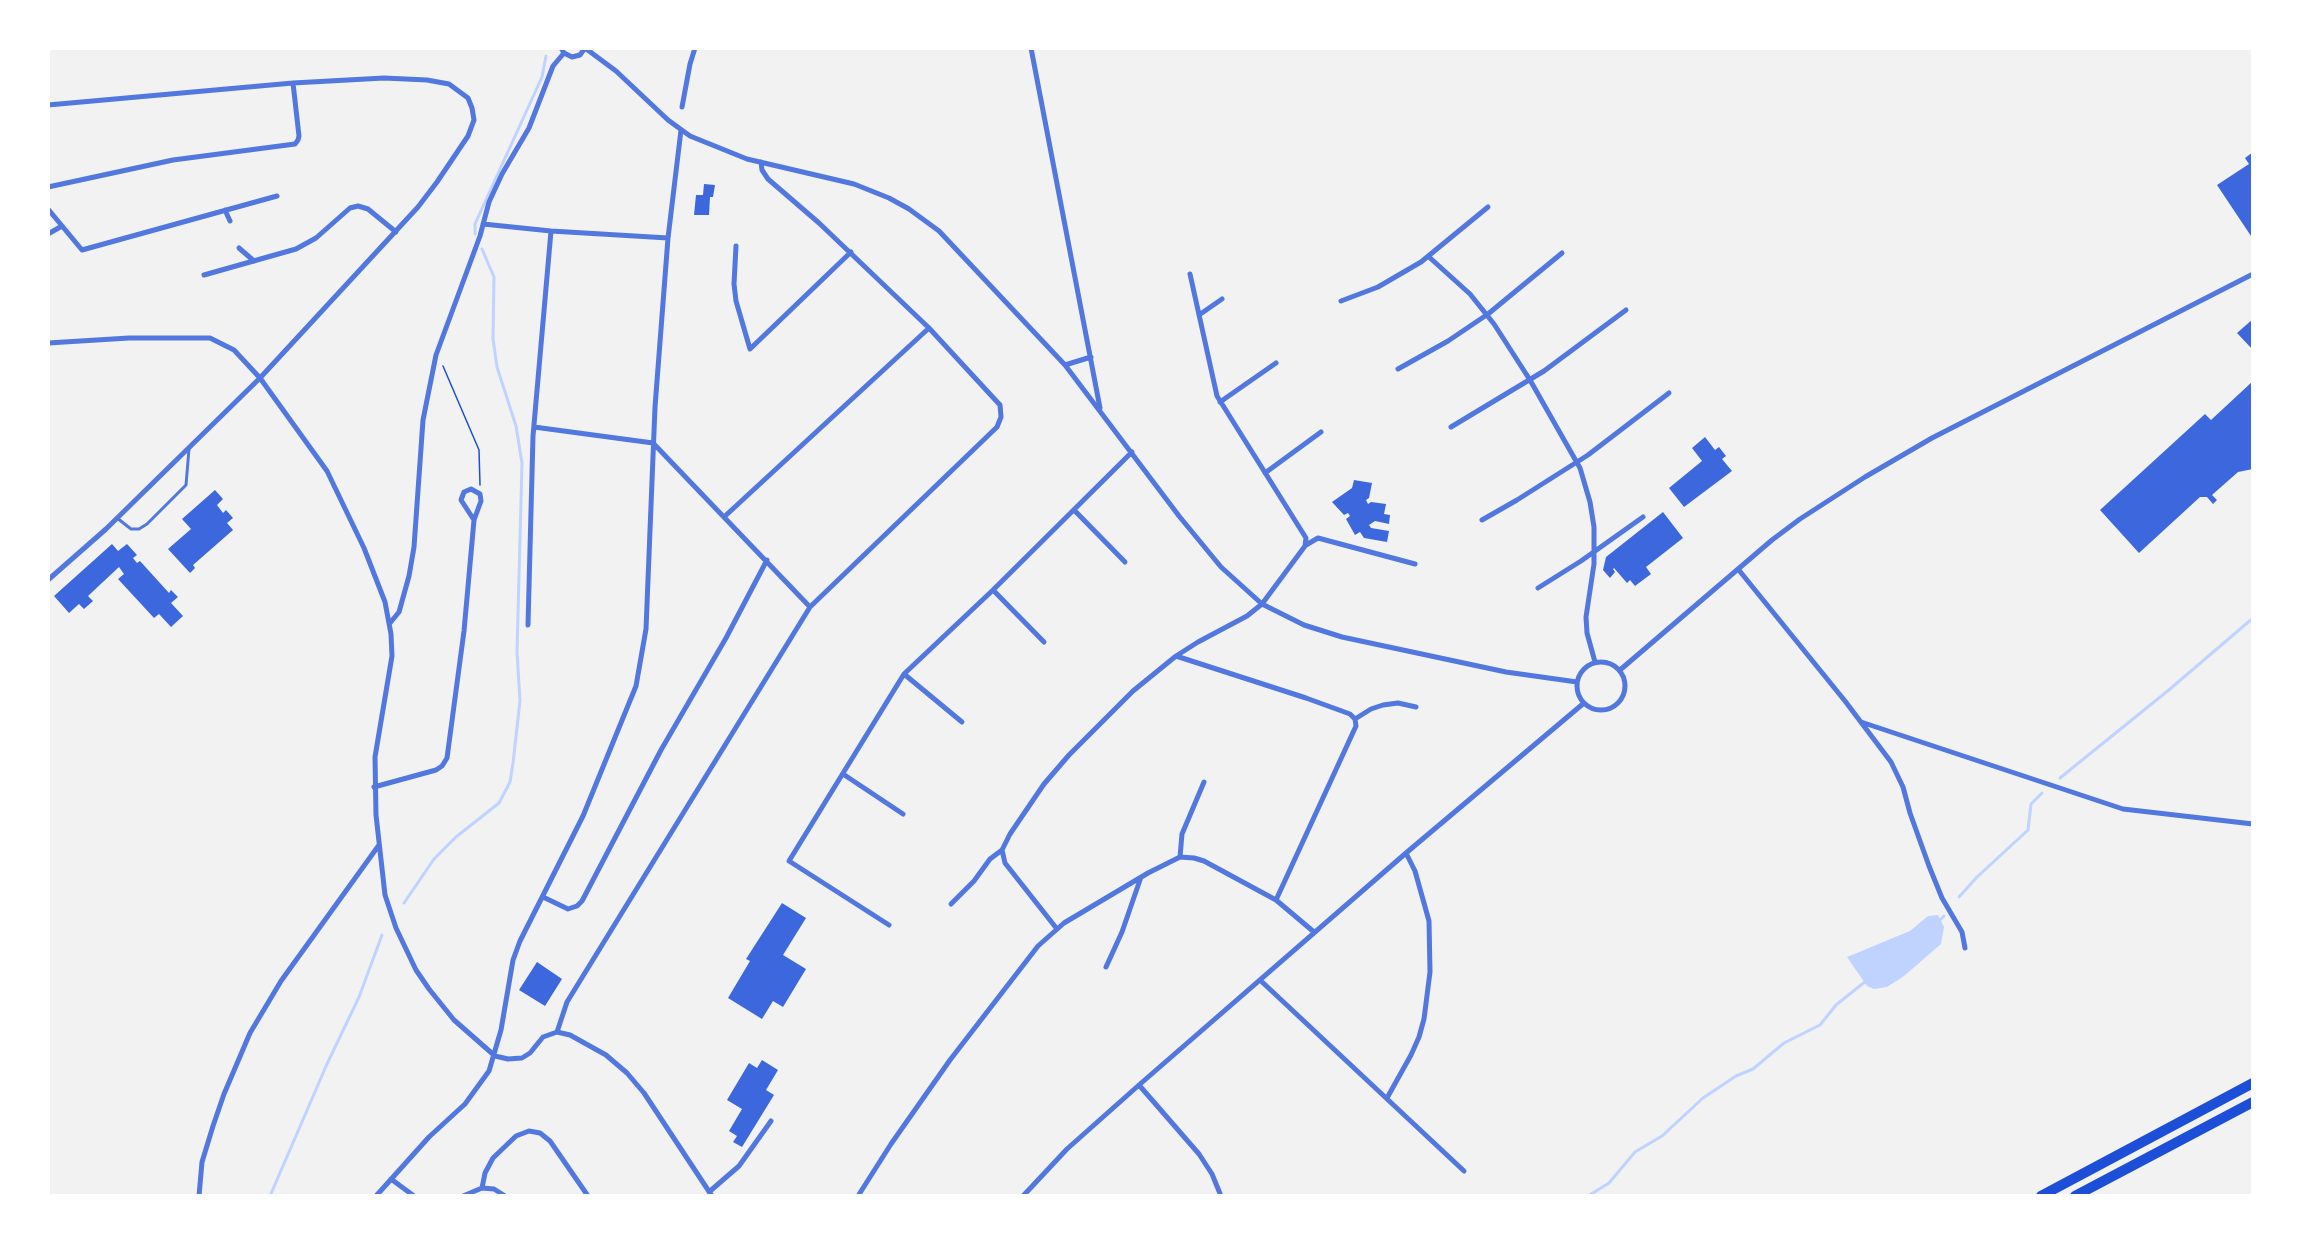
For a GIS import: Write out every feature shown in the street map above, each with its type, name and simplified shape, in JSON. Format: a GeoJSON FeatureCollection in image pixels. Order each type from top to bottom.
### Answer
{"type":"FeatureCollection","features":[{"type":"Feature","properties":{"kind":"highway"},"geometry":{"type":"LineString","coordinates":[[2041,1196],[2253,1083]]}},
{"type":"Feature","properties":{"kind":"highway"},"geometry":{"type":"LineString","coordinates":[[2075,1196],[2253,1102]]}},
{"type":"Feature","properties":{"kind":"street"},"geometry":{"type":"LineString","coordinates":[[390,623],[399,612],[414,547],[423,420],[436,355],[496,186],[529,128],[554,66],[562,51],[576,57],[585,48],[616,71],[681,130],[697,140],[728,153],[854,184],[909,209],[939,231],[1065,365],[1179,516],[1221,567],[1262,604],[1296,622],[1342,637],[1506,672],[1577,682]]}},
{"type":"Feature","properties":{"kind":"street"},"geometry":{"type":"LineString","coordinates":[[682,107],[695,48]]}},
{"type":"Feature","properties":{"kind":"street"},"geometry":{"type":"LineString","coordinates":[[1031,48],[1100,410]]}},
{"type":"Feature","properties":{"kind":"street"},"geometry":{"type":"LineString","coordinates":[[48,105],[293,83],[384,78],[427,80],[449,84],[468,98],[474,120],[468,136],[429,194],[396,232],[260,378],[117,518],[48,580]]}},
{"type":"Feature","properties":{"kind":"street"},"geometry":{"type":"LineString","coordinates":[[48,187],[173,160],[295,144],[299,136],[293,83]]}},
{"type":"Feature","properties":{"kind":"street"},"geometry":{"type":"LineString","coordinates":[[376,1196],[429,1137],[465,1104],[489,1071],[495,1056],[513,960],[583,816],[626,714],[639,675],[646,630],[653,443],[668,238],[681,130]]}},
{"type":"Feature","properties":{"kind":"street"},"geometry":{"type":"LineString","coordinates":[[556,1032],[563,1011],[573,993],[810,607],[997,427],[1002,413],[1000,405],[929,328],[851,252],[768,179],[762,170],[761,162]]}},
{"type":"Feature","properties":{"kind":"street"},"geometry":{"type":"LineString","coordinates":[[48,208],[82,249],[277,196]]}},
{"type":"Feature","properties":{"kind":"street"},"geometry":{"type":"LineString","coordinates":[[204,275],[296,249],[316,238],[350,208],[358,206],[368,208],[396,232]]}},
{"type":"Feature","properties":{"kind":"street"},"geometry":{"type":"LineString","coordinates":[[1341,301],[1378,286],[1429,257],[1488,207]]}},
{"type":"Feature","properties":{"kind":"street"},"geometry":{"type":"LineString","coordinates":[[225,210],[230,221]]}},
{"type":"Feature","properties":{"kind":"street"},"geometry":{"type":"LineString","coordinates":[[483,225],[668,238]]}},
{"type":"Feature","properties":{"kind":"street"},"geometry":{"type":"LineString","coordinates":[[48,234],[62,226]]}},
{"type":"Feature","properties":{"kind":"street"},"geometry":{"type":"LineString","coordinates":[[528,625],[534,427],[551,231]]}},
{"type":"Feature","properties":{"kind":"street"},"geometry":{"type":"LineString","coordinates":[[736,246],[735,293],[750,349],[851,252]]}},
{"type":"Feature","properties":{"kind":"street"},"geometry":{"type":"LineString","coordinates":[[239,248],[254,261]]}},
{"type":"Feature","properties":{"kind":"street"},"geometry":{"type":"LineString","coordinates":[[1398,369],[1488,314],[1562,253]]}},
{"type":"Feature","properties":{"kind":"street"},"geometry":{"type":"LineString","coordinates":[[1429,257],[1463,287],[1488,314],[1530,380],[1577,462],[1590,502],[1594,552],[1586,622],[1588,640],[1595,662]]}},
{"type":"Feature","properties":{"kind":"street"},"geometry":{"type":"LineString","coordinates":[[1190,274],[1212,378],[1220,402],[1306,535],[1305,546]]}},
{"type":"Feature","properties":{"kind":"street"},"geometry":{"type":"LineString","coordinates":[[1620,670],[1800,519],[1902,456],[2253,274]]}},
{"type":"Feature","properties":{"kind":"street"},"geometry":{"type":"LineString","coordinates":[[1199,315],[1222,299]]}},
{"type":"Feature","properties":{"kind":"street"},"geometry":{"type":"LineString","coordinates":[[1451,427],[1530,380],[1626,310]]}},
{"type":"Feature","properties":{"kind":"street"},"geometry":{"type":"LineString","coordinates":[[724,517],[929,328]]}},
{"type":"Feature","properties":{"kind":"street"},"geometry":{"type":"LineString","coordinates":[[48,343],[129,338],[210,338],[234,350],[260,378],[303,435],[333,483],[380,587],[390,623],[392,662],[375,757],[374,787],[379,845],[388,906],[416,970],[454,1020],[495,1056],[508,1059],[522,1058],[530,1053],[543,1037],[556,1032],[570,1035],[596,1049],[627,1073],[648,1099],[710,1194],[739,1166],[771,1121]]}},
{"type":"Feature","properties":{"kind":"street"},"geometry":{"type":"LineString","coordinates":[[1065,365],[1091,357]]}},
{"type":"Feature","properties":{"kind":"street"},"geometry":{"type":"LineString","coordinates":[[1220,402],[1276,363]]}},
{"type":"Feature","properties":{"kind":"street"},"geometry":{"type":"LineString","coordinates":[[1482,520],[1577,462],[1669,393]]}},
{"type":"Feature","properties":{"kind":"street"},"geometry":{"type":"LineString","coordinates":[[534,427],[653,443],[810,607]]}},
{"type":"Feature","properties":{"kind":"street"},"geometry":{"type":"LineString","coordinates":[[1265,472],[1321,432]]}},
{"type":"Feature","properties":{"kind":"street"},"geometry":{"type":"LineString","coordinates":[[889,925],[789,861],[904,674],[1075,511],[1132,453]]}},
{"type":"Feature","properties":{"kind":"street"},"geometry":{"type":"LineString","coordinates":[[374,787],[436,770],[447,758],[474,520],[481,504],[480,494],[471,489],[464,492],[461,497],[462,503],[474,520]]}},
{"type":"Feature","properties":{"kind":"street"},"geometry":{"type":"LineString","coordinates":[[1075,511],[1125,562]]}},
{"type":"Feature","properties":{"kind":"street"},"geometry":{"type":"LineString","coordinates":[[1538,588],[1594,552],[1642,517]]}},
{"type":"Feature","properties":{"kind":"street"},"geometry":{"type":"LineString","coordinates":[[951,904],[974,881],[990,859],[1002,850],[1010,834],[1044,784],[1069,755],[1133,692],[1176,656],[1247,616],[1262,604],[1305,546],[1318,538],[1415,564]]}},
{"type":"Feature","properties":{"kind":"street"},"geometry":{"type":"LineString","coordinates":[[543,897],[568,909],[580,904],[661,750],[767,560]]}},
{"type":"Feature","properties":{"kind":"street"},"geometry":{"type":"LineString","coordinates":[[1738,569],[1862,722],[1891,762],[1903,787],[1929,867],[1942,898],[1962,932],[1965,948]]}},
{"type":"Feature","properties":{"kind":"street"},"geometry":{"type":"LineString","coordinates":[[993,590],[1044,642]]}},
{"type":"Feature","properties":{"kind":"street"},"geometry":{"type":"LineString","coordinates":[[1176,656],[1306,698],[1350,714],[1355,719],[1356,726],[1276,900]]}},
{"type":"Feature","properties":{"kind":"street"},"geometry":{"type":"LineString","coordinates":[[1595,662],[1608,663],[1620,670],[1625,686],[1619,702],[1610,708],[1599,710],[1584,703],[1578,693],[1577,682],[1583,669],[1595,662]]}},
{"type":"Feature","properties":{"kind":"street"},"geometry":{"type":"LineString","coordinates":[[904,674],[962,722]]}},
{"type":"Feature","properties":{"kind":"street"},"geometry":{"type":"LineString","coordinates":[[1355,719],[1383,705],[1398,703],[1416,706]]}},
{"type":"Feature","properties":{"kind":"street"},"geometry":{"type":"LineString","coordinates":[[1026,1195],[1067,1149],[1139,1085],[1314,932],[1584,703]]}},
{"type":"Feature","properties":{"kind":"street"},"geometry":{"type":"LineString","coordinates":[[1862,722],[2123,808],[2253,824]]}},
{"type":"Feature","properties":{"kind":"street"},"geometry":{"type":"LineString","coordinates":[[843,774],[903,814]]}},
{"type":"Feature","properties":{"kind":"street"},"geometry":{"type":"LineString","coordinates":[[1179,857],[1182,834],[1204,782]]}},
{"type":"Feature","properties":{"kind":"street"},"geometry":{"type":"LineString","coordinates":[[199,1196],[202,1162],[213,1126],[250,1033],[281,981],[379,845]]}},
{"type":"Feature","properties":{"kind":"street"},"geometry":{"type":"LineString","coordinates":[[1002,850],[1005,863],[1057,928]]}},
{"type":"Feature","properties":{"kind":"street"},"geometry":{"type":"LineString","coordinates":[[1387,1098],[1419,1037],[1424,1019],[1430,972],[1430,921],[1415,872],[1406,854]]}},
{"type":"Feature","properties":{"kind":"street"},"geometry":{"type":"LineString","coordinates":[[858,1196],[898,1134],[984,1013],[1031,953],[1057,928],[1141,877],[1179,857],[1204,861],[1276,900],[1314,932]]}},
{"type":"Feature","properties":{"kind":"street"},"geometry":{"type":"LineString","coordinates":[[1106,967],[1122,932],[1141,877]]}},
{"type":"Feature","properties":{"kind":"street"},"geometry":{"type":"LineString","coordinates":[[1260,980],[1464,1171]]}},
{"type":"Feature","properties":{"kind":"street"},"geometry":{"type":"LineString","coordinates":[[1139,1085],[1199,1154],[1212,1174],[1221,1196]]}},
{"type":"Feature","properties":{"kind":"street"},"geometry":{"type":"LineString","coordinates":[[483,1188],[485,1173],[494,1158],[516,1136],[529,1131],[540,1133],[550,1141],[588,1196]]}},
{"type":"Feature","properties":{"kind":"street"},"geometry":{"type":"LineString","coordinates":[[391,1179],[414,1196]]}},
{"type":"Feature","properties":{"kind":"street"},"geometry":{"type":"LineString","coordinates":[[463,1196],[483,1188],[494,1189],[505,1196]]}},
{"type":"Feature","properties":{"kind":"lane"},"geometry":{"type":"LineString","coordinates":[[117,518],[131,529],[139,529],[147,524],[186,485],[189,448]]}},
{"type":"Feature","properties":{"kind":"path"},"geometry":{"type":"LineString","coordinates":[[436,355],[448,375],[479,450],[481,458],[480,494]]}},
{"type":"Feature","properties":{"kind":"water"},"geometry":{"type":"Polygon","coordinates":[[[1938,915],[1944,927],[1941,944],[1904,976],[1887,987],[1874,989],[1867,986],[1847,957],[1910,931],[1928,916],[1938,915]]]}},
{"type":"Feature","properties":{"kind":"building"},"geometry":{"type":"Polygon","coordinates":[[[2253,152],[2253,235],[2251,236],[2217,185],[2249,164],[2245,158],[2253,152]]]}},
{"type":"Feature","properties":{"kind":"building"},"geometry":{"type":"Polygon","coordinates":[[[704,184],[715,185],[713,197],[710,197],[709,215],[694,215],[696,195],[703,195],[704,184]]]}},
{"type":"Feature","properties":{"kind":"building"},"geometry":{"type":"Polygon","coordinates":[[[2253,319],[2253,350],[2237,333],[2253,319]]]}},
{"type":"Feature","properties":{"kind":"building"},"geometry":{"type":"Polygon","coordinates":[[[2253,381],[2253,469],[2238,472],[2212,495],[2217,500],[2213,504],[2207,497],[2200,497],[2139,553],[2100,510],[2205,414],[2211,420],[2253,381]]]}},
{"type":"Feature","properties":{"kind":"building"},"geometry":{"type":"Polygon","coordinates":[[[1705,437],[1715,450],[1719,447],[1726,456],[1722,459],[1732,471],[1684,507],[1669,488],[1702,461],[1692,448],[1705,437]]]}},
{"type":"Feature","properties":{"kind":"building"},"geometry":{"type":"Polygon","coordinates":[[[1354,480],[1372,483],[1369,498],[1366,500],[1368,504],[1371,502],[1386,504],[1384,514],[1390,515],[1389,524],[1375,521],[1369,525],[1371,528],[1389,531],[1387,542],[1364,538],[1360,532],[1355,535],[1346,519],[1350,516],[1348,513],[1344,515],[1332,502],[1352,488],[1354,480]]]}},
{"type":"Feature","properties":{"kind":"building"},"geometry":{"type":"Polygon","coordinates":[[[215,490],[223,499],[217,505],[223,513],[226,510],[233,518],[227,523],[233,530],[193,565],[195,568],[190,573],[168,549],[191,529],[182,519],[215,490]]]}},
{"type":"Feature","properties":{"kind":"building"},"geometry":{"type":"Polygon","coordinates":[[[1663,512],[1683,538],[1646,567],[1651,574],[1635,586],[1630,580],[1627,583],[1614,568],[1615,572],[1610,578],[1603,570],[1606,557],[1663,512]]]}},
{"type":"Feature","properties":{"kind":"building"},"geometry":{"type":"Polygon","coordinates":[[[112,544],[118,551],[127,544],[137,555],[133,558],[137,563],[140,561],[169,593],[171,590],[178,597],[171,603],[183,616],[171,627],[159,614],[154,618],[118,579],[124,574],[119,567],[88,596],[93,601],[84,609],[79,604],[69,613],[54,596],[112,544]]]}},
{"type":"Feature","properties":{"kind":"building"},"geometry":{"type":"Polygon","coordinates":[[[782,903],[806,918],[783,955],[806,969],[783,1007],[773,1001],[762,1019],[728,998],[750,961],[746,959],[782,903]]]}},
{"type":"Feature","properties":{"kind":"building"},"geometry":{"type":"Polygon","coordinates":[[[537,962],[562,979],[545,1006],[519,990],[537,962]]]}},
{"type":"Feature","properties":{"kind":"building"},"geometry":{"type":"Polygon","coordinates":[[[762,1060],[778,1070],[766,1090],[774,1095],[742,1147],[733,1142],[737,1136],[729,1131],[742,1109],[727,1100],[749,1063],[757,1068],[762,1060]]]}},
{"type":"Feature","properties":{"kind":"waterway"},"geometry":{"type":"LineString","coordinates":[[475,234],[475,224],[542,77],[546,56]]}},
{"type":"Feature","properties":{"kind":"waterway"},"geometry":{"type":"LineString","coordinates":[[404,903],[434,859],[456,837],[499,803],[510,782],[513,763],[520,701],[517,652],[522,463],[516,426],[497,367],[493,339],[494,277],[482,249]]}},
{"type":"Feature","properties":{"kind":"waterway"},"geometry":{"type":"LineString","coordinates":[[2060,778],[2253,618]]}},
{"type":"Feature","properties":{"kind":"waterway"},"geometry":{"type":"LineString","coordinates":[[1959,897],[1977,877],[2028,830],[2031,804],[2042,793]]}},
{"type":"Feature","properties":{"kind":"waterway"},"geometry":{"type":"LineString","coordinates":[[1938,922],[1944,916]]}},
{"type":"Feature","properties":{"kind":"waterway"},"geometry":{"type":"LineString","coordinates":[[270,1196],[327,1064],[359,997],[382,935]]}},
{"type":"Feature","properties":{"kind":"waterway"},"geometry":{"type":"LineString","coordinates":[[1588,1196],[1609,1183],[1635,1152],[1662,1136],[1703,1098],[1736,1076],[1753,1069],[1784,1043],[1820,1025],[1836,1005],[1866,981]]}}]}
